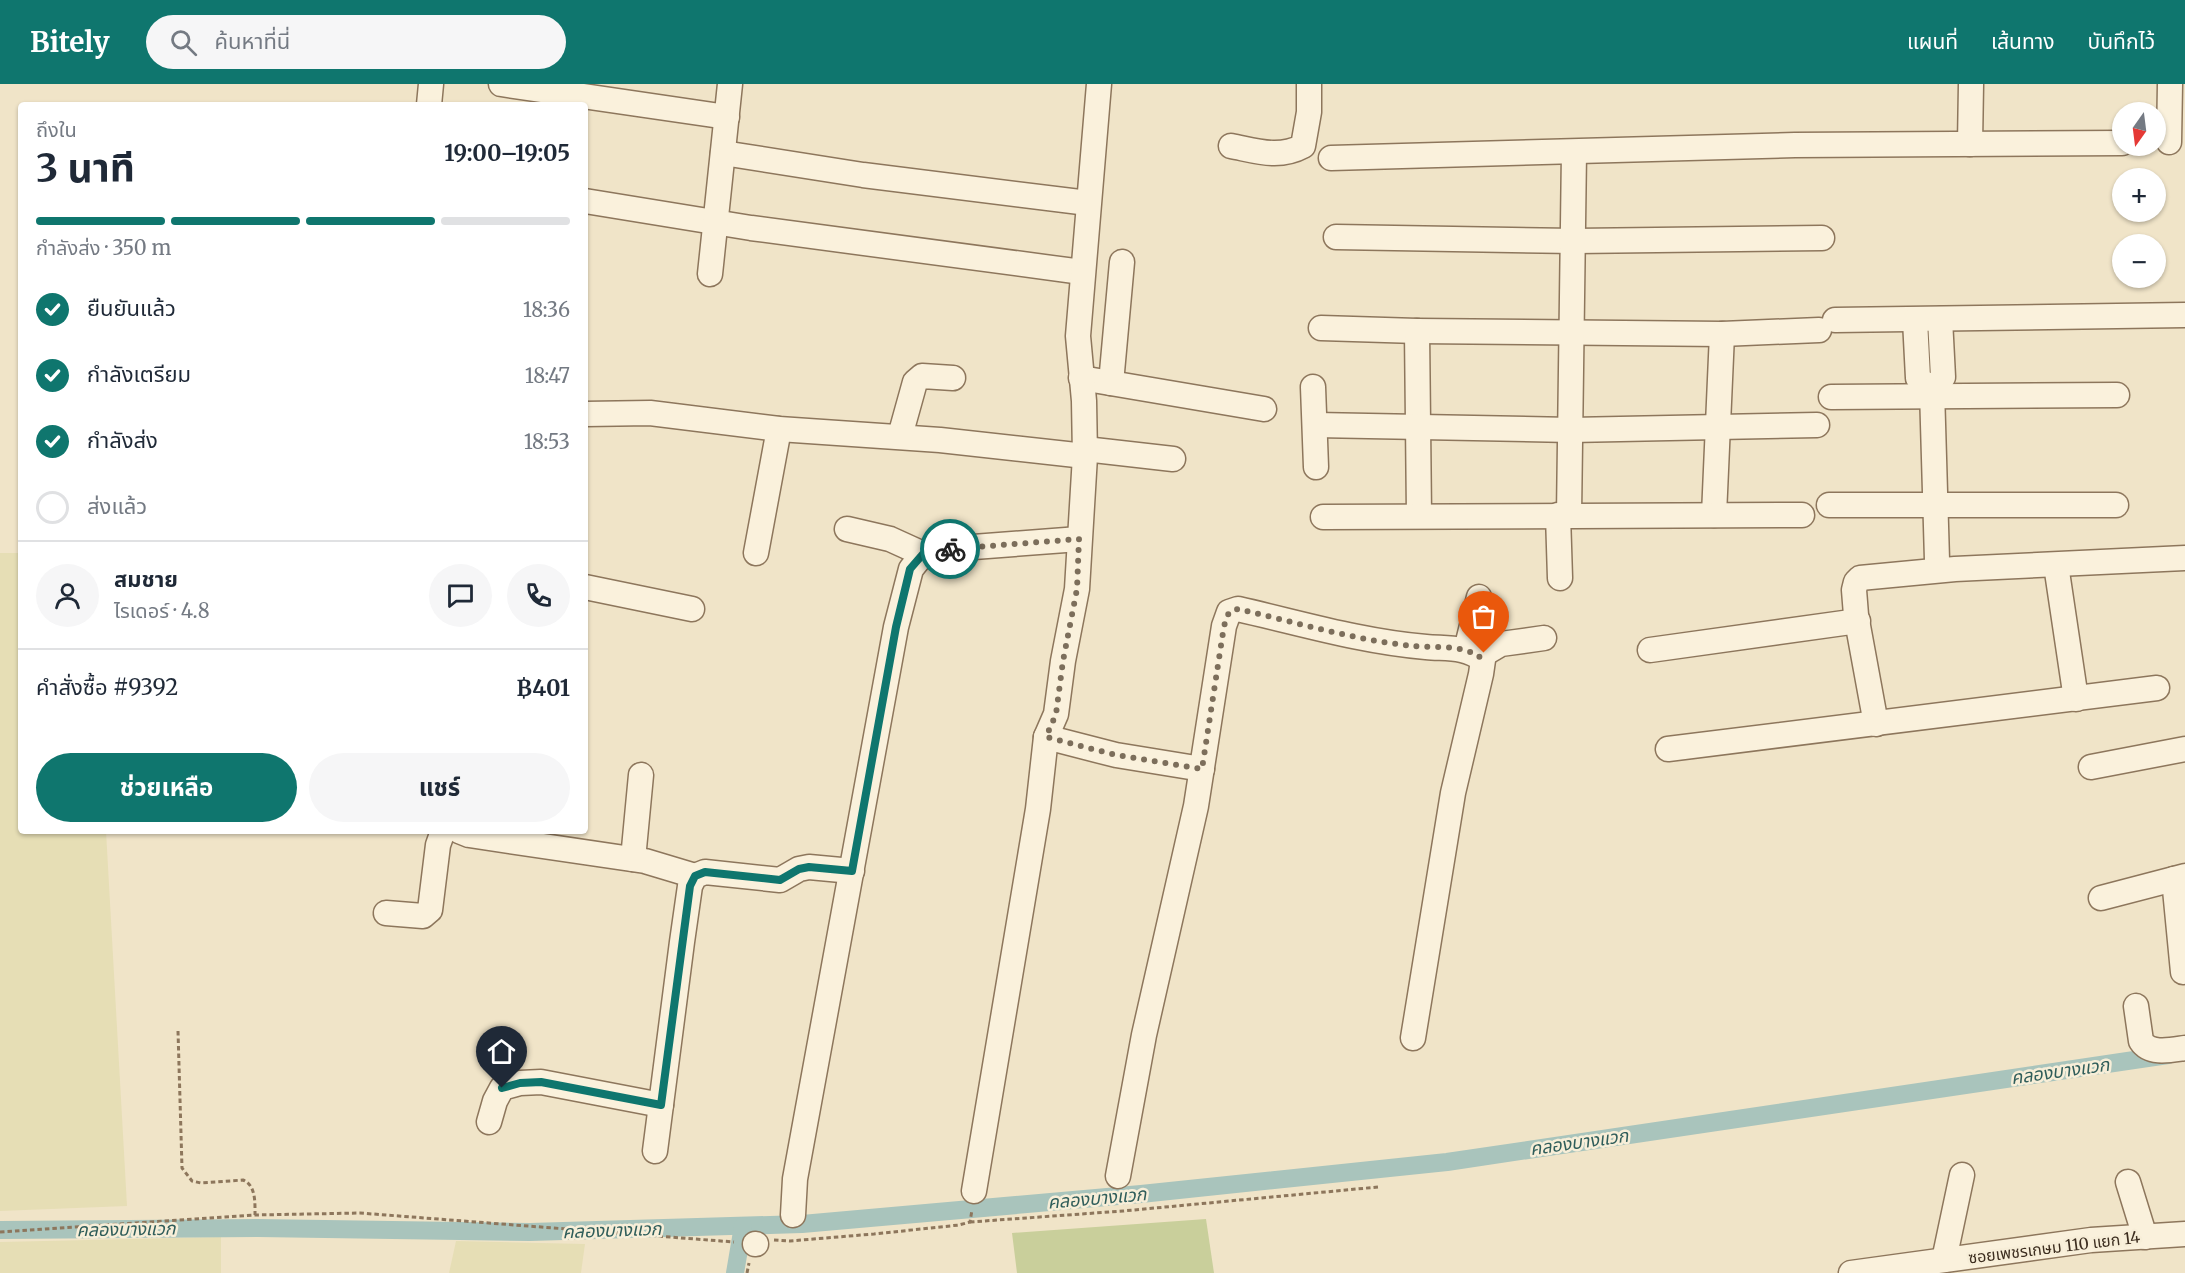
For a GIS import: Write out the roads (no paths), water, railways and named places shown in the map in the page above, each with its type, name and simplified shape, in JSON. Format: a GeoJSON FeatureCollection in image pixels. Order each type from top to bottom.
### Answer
{"type":"FeatureCollection","features":[{"type":"Feature","properties":{"kind":"street"},"geometry":{"type":"LineString","coordinates":[[429,102],[431,84]]}},
{"type":"Feature","properties":{"kind":"street"},"geometry":{"type":"LineString","coordinates":[[501,84],[727,117]]}},
{"type":"Feature","properties":{"kind":"street"},"geometry":{"type":"LineString","coordinates":[[710,274],[730,84]]}},
{"type":"Feature","properties":{"kind":"street"},"geometry":{"type":"LineString","coordinates":[[974,1191],[1038,809],[1046,737],[1056,714],[1063,661],[1077,589],[1085,453],[1078,336],[1098,84]]}},
{"type":"Feature","properties":{"kind":"street"},"geometry":{"type":"LineString","coordinates":[[1231,146],[1276,155],[1292,152],[1303,146],[1309,112],[1309,84]]}},
{"type":"Feature","properties":{"kind":"street"},"geometry":{"type":"LineString","coordinates":[[1970,144],[1971,84]]}},
{"type":"Feature","properties":{"kind":"street"},"geometry":{"type":"LineString","coordinates":[[2170,84],[2170,142]]}},
{"type":"Feature","properties":{"kind":"street"},"geometry":{"type":"LineString","coordinates":[[1331,158],[1795,146],[2112,143]]}},
{"type":"Feature","properties":{"kind":"street"},"geometry":{"type":"LineString","coordinates":[[1560,578],[1571,430],[1571,331],[1575,242],[1574,152]]}},
{"type":"Feature","properties":{"kind":"street"},"geometry":{"type":"LineString","coordinates":[[723,153],[863,175],[1088,203]]}},
{"type":"Feature","properties":{"kind":"street"},"geometry":{"type":"LineString","coordinates":[[588,201],[947,256],[1082,272]]}},
{"type":"Feature","properties":{"kind":"street"},"geometry":{"type":"LineString","coordinates":[[1336,237],[1575,242],[1821,238]]}},
{"type":"Feature","properties":{"kind":"street"},"geometry":{"type":"LineString","coordinates":[[1111,383],[1122,262]]}},
{"type":"Feature","properties":{"kind":"street"},"geometry":{"type":"LineString","coordinates":[[1321,328],[1416,331],[1722,333],[1940,319],[2185,315]]}},
{"type":"Feature","properties":{"kind":"street"},"geometry":{"type":"LineString","coordinates":[[1937,560],[1932,393],[1943,377],[1940,319]]}},
{"type":"Feature","properties":{"kind":"street"},"geometry":{"type":"LineString","coordinates":[[1915,320],[1918,378],[1932,393]]}},
{"type":"Feature","properties":{"kind":"street"},"geometry":{"type":"LineString","coordinates":[[1416,331],[1419,515]]}},
{"type":"Feature","properties":{"kind":"street"},"geometry":{"type":"LineString","coordinates":[[1714,516],[1722,333]]}},
{"type":"Feature","properties":{"kind":"street"},"geometry":{"type":"LineString","coordinates":[[900,436],[915,382],[922,376],[953,378]]}},
{"type":"Feature","properties":{"kind":"street"},"geometry":{"type":"LineString","coordinates":[[1081,378],[1264,409]]}},
{"type":"Feature","properties":{"kind":"street"},"geometry":{"type":"LineString","coordinates":[[1313,387],[1316,467]]}},
{"type":"Feature","properties":{"kind":"street"},"geometry":{"type":"LineString","coordinates":[[1831,397],[1932,393],[2117,395]]}},
{"type":"Feature","properties":{"kind":"street"},"geometry":{"type":"LineString","coordinates":[[588,414],[650,413],[779,429],[900,436],[1173,459]]}},
{"type":"Feature","properties":{"kind":"street"},"geometry":{"type":"LineString","coordinates":[[1316,425],[1571,430],[1817,425]]}},
{"type":"Feature","properties":{"kind":"street"},"geometry":{"type":"LineString","coordinates":[[756,554],[779,429]]}},
{"type":"Feature","properties":{"kind":"street"},"geometry":{"type":"LineString","coordinates":[[1829,505],[2116,504]]}},
{"type":"Feature","properties":{"kind":"street"},"geometry":{"type":"LineString","coordinates":[[1323,517],[1802,515]]}},
{"type":"Feature","properties":{"kind":"street"},"geometry":{"type":"LineString","coordinates":[[847,529],[891,539],[923,554]]}},
{"type":"Feature","properties":{"kind":"street"},"geometry":{"type":"LineString","coordinates":[[793,1215],[795,1179],[896,627],[910,569],[923,554],[934,550],[1079,539]]}},
{"type":"Feature","properties":{"kind":"street"},"geometry":{"type":"LineString","coordinates":[[1876,724],[1854,590],[1860,578],[1954,569],[2185,558]]}},
{"type":"Feature","properties":{"kind":"street"},"geometry":{"type":"LineString","coordinates":[[2056,565],[2076,699]]}},
{"type":"Feature","properties":{"kind":"street"},"geometry":{"type":"LineString","coordinates":[[588,588],[693,609]]}},
{"type":"Feature","properties":{"kind":"street"},"geometry":{"type":"LineString","coordinates":[[1473,654],[1479,597]]}},
{"type":"Feature","properties":{"kind":"street"},"geometry":{"type":"LineString","coordinates":[[1118,1176],[1144,1035],[1196,806],[1224,626],[1229,612],[1238,609],[1383,643],[1473,654],[1483,660],[1482,674],[1454,793],[1413,1038]]}},
{"type":"Feature","properties":{"kind":"street"},"geometry":{"type":"LineString","coordinates":[[1650,650],[1858,621]]}},
{"type":"Feature","properties":{"kind":"street"},"geometry":{"type":"LineString","coordinates":[[1473,654],[1501,644],[1544,638]]}},
{"type":"Feature","properties":{"kind":"street"},"geometry":{"type":"LineString","coordinates":[[1668,749],[2157,688]]}},
{"type":"Feature","properties":{"kind":"street"},"geometry":{"type":"LineString","coordinates":[[1046,737],[1116,755],[1202,769]]}},
{"type":"Feature","properties":{"kind":"street"},"geometry":{"type":"LineString","coordinates":[[2091,767],[2185,749]]}},
{"type":"Feature","properties":{"kind":"street"},"geometry":{"type":"LineString","coordinates":[[633,860],[641,776]]}},
{"type":"Feature","properties":{"kind":"street"},"geometry":{"type":"LineString","coordinates":[[386,913],[423,916],[429,910],[438,845],[442,834]]}},
{"type":"Feature","properties":{"kind":"street"},"geometry":{"type":"LineString","coordinates":[[466,834],[645,861],[695,876],[705,872],[780,880],[799,869],[809,867],[852,871]]}},
{"type":"Feature","properties":{"kind":"street"},"geometry":{"type":"LineString","coordinates":[[655,1151],[690,886],[695,876]]}},
{"type":"Feature","properties":{"kind":"street"},"geometry":{"type":"LineString","coordinates":[[2101,897],[2180,878],[2183,972]]}},
{"type":"Feature","properties":{"kind":"street"},"geometry":{"type":"LineString","coordinates":[[2136,1006],[2141,1041],[2144,1045],[2153,1050],[2185,1048]]}},
{"type":"Feature","properties":{"kind":"street"},"geometry":{"type":"LineString","coordinates":[[489,1122],[495,1101],[502,1088],[520,1083],[541,1082],[661,1105]]}},
{"type":"Feature","properties":{"kind":"street"},"geometry":{"type":"LineString","coordinates":[[1944,1260],[1962,1176]]}},
{"type":"Feature","properties":{"kind":"street"},"geometry":{"type":"LineString","coordinates":[[2128,1182],[2145,1237]]}},
{"type":"Feature","properties":{"kind":"street","name":"ซอยเพชรเกษม 110 แยก 14"},"geometry":{"type":"LineString","coordinates":[[1851,1273],[2091,1240],[2185,1234]]}},
{"type":"Feature","properties":{"kind":"waterway","name":"คลองบางแวก"},"geometry":{"type":"LineString","coordinates":[[0,1230],[258,1228],[530,1232],[802,1224],[1141,1194],[1447,1162],[2168,1055]]}},
{"type":"Feature","properties":{"kind":"waterway"},"geometry":{"type":"LineString","coordinates":[[735,1273],[743,1226]]}}]}
